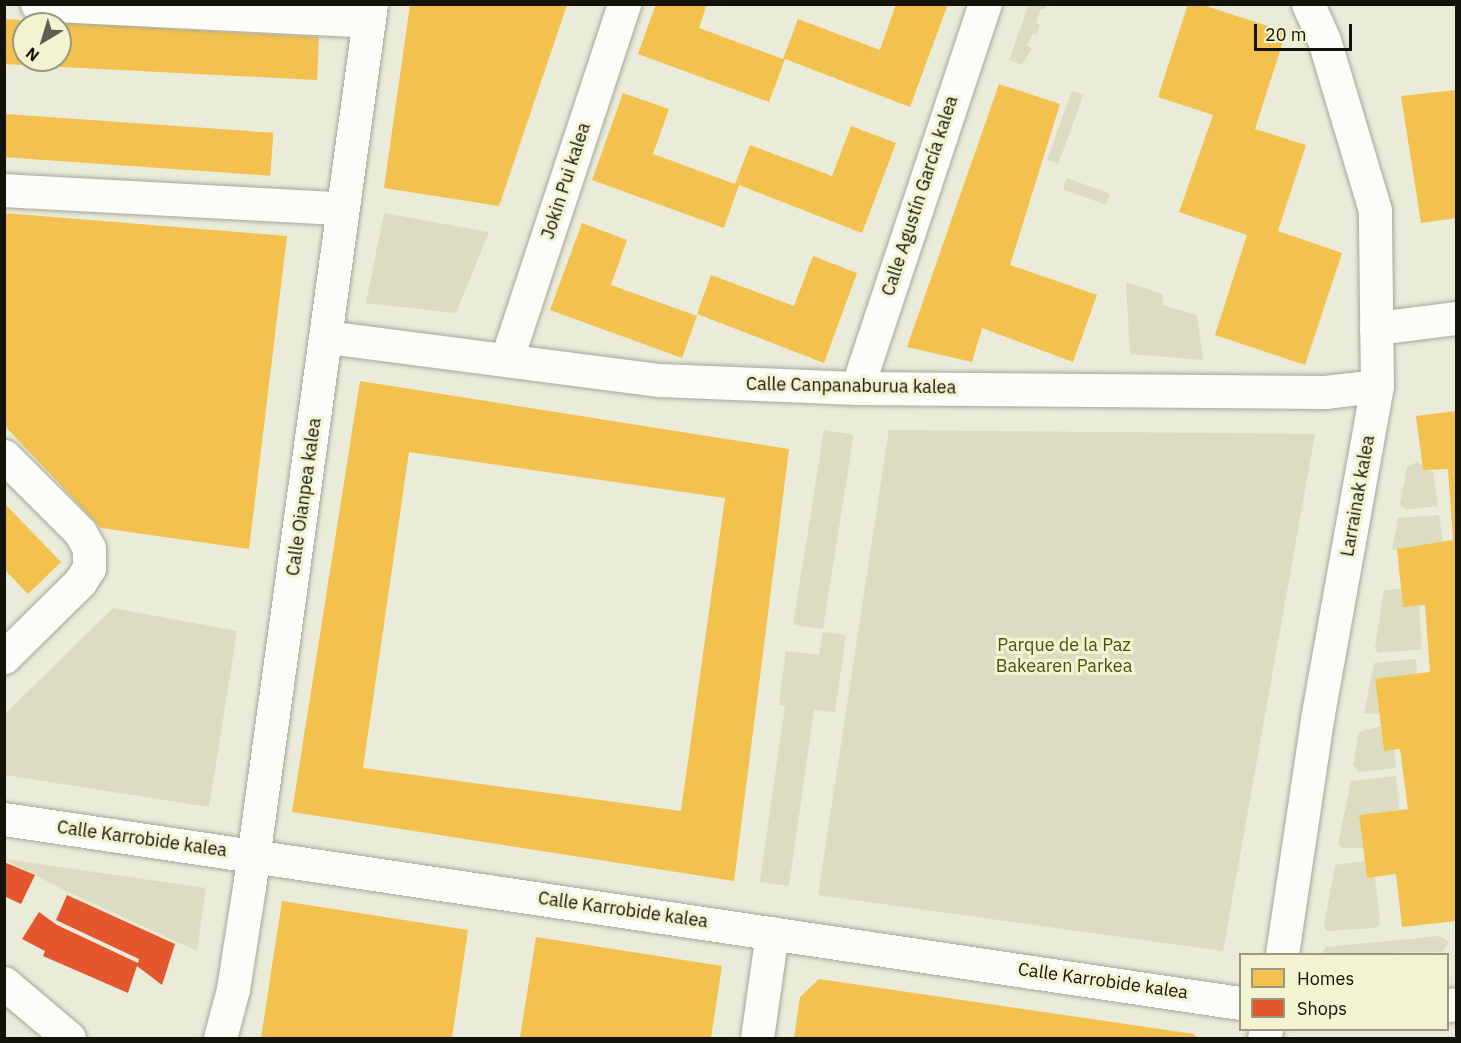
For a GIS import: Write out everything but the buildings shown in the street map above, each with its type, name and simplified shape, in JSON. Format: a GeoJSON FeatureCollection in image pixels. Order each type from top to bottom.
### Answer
{"type":"FeatureCollection","features":[{"type":"Feature","properties":{"kind":"street"},"geometry":{"type":"LineString","coordinates":[[37,4],[370,13]]}},
{"type":"Feature","properties":{"kind":"street","name":"Jokin Pui kalea"},"geometry":{"type":"LineString","coordinates":[[507,358],[624,4]]}},
{"type":"Feature","properties":{"kind":"street","name":"Calle Agustín García kalea"},"geometry":{"type":"LineString","coordinates":[[857,388],[985,4]]}},
{"type":"Feature","properties":{"kind":"street","name":"Larrainak kalea"},"geometry":{"type":"LineString","coordinates":[[1282,953],[1317,718],[1377,386],[1375,210],[1324,40],[1308,4]]}},
{"type":"Feature","properties":{"kind":"street","name":"Larrainak kalea"},"geometry":{"type":"LineString","coordinates":[[1324,40],[1326,4]]}},
{"type":"Feature","properties":{"kind":"street","name":"Calle Oianpea kalea"},"geometry":{"type":"LineString","coordinates":[[219,1038],[233,989],[253,856],[327,337],[341,207],[370,13]]}},
{"type":"Feature","properties":{"kind":"street"},"geometry":{"type":"LineString","coordinates":[[4,190],[341,207]]}},
{"type":"Feature","properties":{"kind":"street"},"geometry":{"type":"LineString","coordinates":[[1376,328],[1456,318]]}},
{"type":"Feature","properties":{"kind":"street","name":"Calle Canpanaburua kalea"},"geometry":{"type":"LineString","coordinates":[[327,337],[507,358],[659,380],[857,388],[1325,392],[1377,386]]}},
{"type":"Feature","properties":{"kind":"street"},"geometry":{"type":"LineString","coordinates":[[4,456],[80,532],[89,548],[89,568],[80,582],[4,657]]}},
{"type":"Feature","properties":{"kind":"street","name":"Calle Karrobide kalea"},"geometry":{"type":"LineString","coordinates":[[4,819],[1239,1003]]}},
{"type":"Feature","properties":{"kind":"street"},"geometry":{"type":"LineString","coordinates":[[757,1038],[772,933]]}},
{"type":"Feature","properties":{"kind":"street"},"geometry":{"type":"LineString","coordinates":[[4,982],[69,1038]]}},
{"type":"Feature","properties":{"kind":"street"},"geometry":{"type":"LineString","coordinates":[[195,1038],[233,989]]}},
{"type":"Feature","properties":{"kind":"green space"},"geometry":{"type":"Polygon","coordinates":[[[1029,4],[1047,5],[1045,9],[1041,9],[1036,23],[1040,24],[1036,35],[1032,34],[1027,46],[1032,48],[1022,65],[1009,60],[1029,4]]]}},
{"type":"Feature","properties":{"kind":"green space"},"geometry":{"type":"Polygon","coordinates":[[[1072,91],[1083,95],[1058,164],[1047,160],[1072,91]]]}},
{"type":"Feature","properties":{"kind":"green space"},"geometry":{"type":"Polygon","coordinates":[[[1067,178],[1110,194],[1106,205],[1063,189],[1067,178]]]}},
{"type":"Feature","properties":{"kind":"green space"},"geometry":{"type":"Polygon","coordinates":[[[384,213],[489,232],[456,313],[366,303],[384,213]]]}},
{"type":"Feature","properties":{"kind":"green space"},"geometry":{"type":"Polygon","coordinates":[[[1126,282],[1163,294],[1162,305],[1197,315],[1203,360],[1130,354],[1126,282]]]}},
{"type":"Feature","properties":{"kind":"green space"},"geometry":{"type":"Polygon","coordinates":[[[824,430],[854,435],[823,629],[793,625],[824,430]]]}},
{"type":"Feature","properties":{"kind":"green space","name":"Parque de la Paz Bakearen Parkea"},"geometry":{"type":"Polygon","coordinates":[[[889,430],[1315,434],[1223,951],[818,895],[889,430]]]}},
{"type":"Feature","properties":{"kind":"green space"},"geometry":{"type":"Polygon","coordinates":[[[1417,462],[1433,472],[1438,506],[1406,510],[1400,504],[1407,467],[1417,462]]]}},
{"type":"Feature","properties":{"kind":"green space"},"geometry":{"type":"Polygon","coordinates":[[[1439,515],[1443,542],[1392,550],[1398,518],[1439,515]]]}},
{"type":"Feature","properties":{"kind":"green space"},"geometry":{"type":"Polygon","coordinates":[[[1401,589],[1403,606],[1419,606],[1422,649],[1378,653],[1375,648],[1384,590],[1401,589]]]}},
{"type":"Feature","properties":{"kind":"green space"},"geometry":{"type":"Polygon","coordinates":[[[113,608],[237,631],[209,807],[5,775],[5,714],[113,608]]]}},
{"type":"Feature","properties":{"kind":"green space"},"geometry":{"type":"Polygon","coordinates":[[[823,632],[846,635],[835,712],[814,710],[789,886],[760,882],[785,706],[779,704],[786,651],[819,655],[823,632]]]}},
{"type":"Feature","properties":{"kind":"green space"},"geometry":{"type":"Polygon","coordinates":[[[1416,659],[1417,674],[1375,680],[1379,714],[1364,713],[1374,663],[1416,659]]]}},
{"type":"Feature","properties":{"kind":"green space"},"geometry":{"type":"Polygon","coordinates":[[[1381,726],[1384,751],[1394,750],[1396,768],[1359,772],[1353,765],[1359,732],[1381,726]]]}},
{"type":"Feature","properties":{"kind":"green space"},"geometry":{"type":"Polygon","coordinates":[[[1396,776],[1399,810],[1359,815],[1363,848],[1341,848],[1338,844],[1351,781],[1396,776]]]}},
{"type":"Feature","properties":{"kind":"green space"},"geometry":{"type":"Polygon","coordinates":[[[4,859],[206,888],[197,951],[64,890],[4,859]]]}},
{"type":"Feature","properties":{"kind":"green space"},"geometry":{"type":"Polygon","coordinates":[[[1373,860],[1380,924],[1375,928],[1326,931],[1324,926],[1335,865],[1373,860]]]}},
{"type":"Feature","properties":{"kind":"green space"},"geometry":{"type":"Polygon","coordinates":[[[1440,936],[1449,942],[1442,952],[1322,953],[1326,947],[1440,936]]]}}]}
